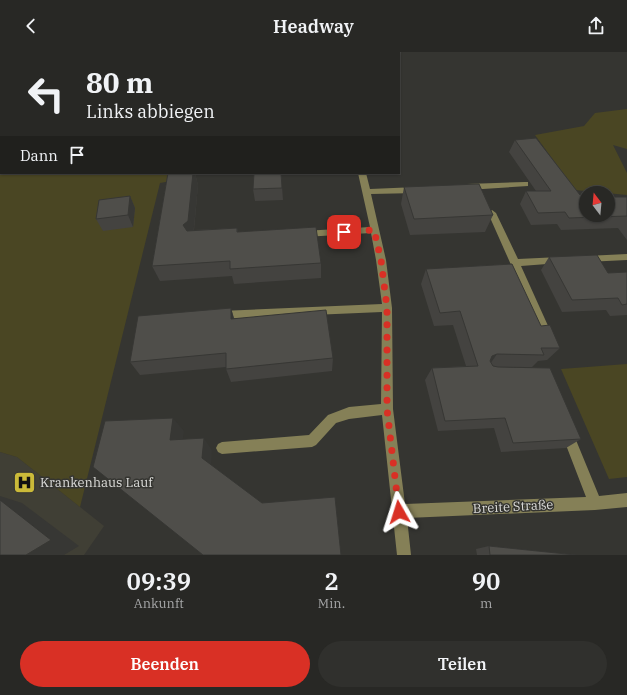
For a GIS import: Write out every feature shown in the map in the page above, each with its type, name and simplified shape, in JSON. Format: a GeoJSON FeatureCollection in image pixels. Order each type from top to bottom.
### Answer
{"type":"FeatureCollection","features":[{"type":"Feature","properties":{"kind":"street"},"geometry":{"type":"LineString","coordinates":[[362,174],[381,260],[387,308],[387,409],[404,555]]}},
{"type":"Feature","properties":{"kind":"street"},"geometry":{"type":"LineString","coordinates":[[455,188],[525,184]]}},
{"type":"Feature","properties":{"kind":"street"},"geometry":{"type":"LineString","coordinates":[[365,192],[424,190]]}},
{"type":"Feature","properties":{"kind":"street"},"geometry":{"type":"LineString","coordinates":[[492,213],[516,263],[544,328]]}},
{"type":"Feature","properties":{"kind":"street"},"geometry":{"type":"LineString","coordinates":[[296,234],[374,230]]}},
{"type":"Feature","properties":{"kind":"street"},"geometry":{"type":"LineString","coordinates":[[516,263],[627,257]]}},
{"type":"Feature","properties":{"kind":"street"},"geometry":{"type":"LineString","coordinates":[[209,316],[387,308]]}},
{"type":"Feature","properties":{"kind":"street"},"geometry":{"type":"LineString","coordinates":[[222,448],[312,441],[332,419],[349,413],[387,409]]}},
{"type":"Feature","properties":{"kind":"street"},"geometry":{"type":"LineString","coordinates":[[562,417],[595,503]]}},
{"type":"Feature","properties":{"kind":"street","name":"Breite Straße"},"geometry":{"type":"LineString","coordinates":[[399,512],[595,503],[627,500]]}},
{"type":"Feature","properties":{"kind":"shaded area"},"geometry":{"type":"Polygon","coordinates":[[[627,109],[627,149],[613,145],[627,173],[627,195],[615,194],[615,186],[579,186],[579,190],[575,190],[535,135],[584,126],[595,113],[627,109]]]}},
{"type":"Feature","properties":{"kind":"shaded area"},"geometry":{"type":"Polygon","coordinates":[[[0,174],[183,174],[182,179],[160,183],[80,507],[17,457],[0,452],[0,174]]]}},
{"type":"Feature","properties":{"kind":"shaded area"},"geometry":{"type":"Polygon","coordinates":[[[627,364],[627,477],[609,479],[561,369],[627,364]]]}},
{"type":"Feature","properties":{"kind":"shaded area","name":"Krankenhaus Lauf"},"geometry":{"type":"Polygon","coordinates":[[[0,452],[17,457],[104,526],[84,555],[0,555],[0,452]]]}},
{"type":"Feature","properties":{"kind":"building"},"geometry":{"type":"Polygon","coordinates":[[[536,138],[579,194],[579,218],[569,218],[565,212],[538,213],[526,191],[551,191],[515,140],[536,138]]]}},
{"type":"Feature","properties":{"kind":"building"},"geometry":{"type":"Polygon","coordinates":[[[168,174],[193,174],[188,221],[183,225],[187,231],[237,228],[237,232],[316,227],[321,263],[230,269],[230,261],[152,266],[168,174]]]}},
{"type":"Feature","properties":{"kind":"building"},"geometry":{"type":"Polygon","coordinates":[[[254,174],[281,174],[282,188],[253,189],[254,174]]]}},
{"type":"Feature","properties":{"kind":"building"},"geometry":{"type":"Polygon","coordinates":[[[479,184],[493,215],[414,219],[404,187],[479,184]]]}},
{"type":"Feature","properties":{"kind":"building"},"geometry":{"type":"Polygon","coordinates":[[[130,196],[128,215],[96,219],[99,200],[130,196]]]}},
{"type":"Feature","properties":{"kind":"building"},"geometry":{"type":"Polygon","coordinates":[[[615,197],[627,197],[627,216],[615,216],[615,197]]]}},
{"type":"Feature","properties":{"kind":"building"},"geometry":{"type":"Polygon","coordinates":[[[597,255],[608,273],[627,272],[627,304],[622,305],[618,298],[572,300],[549,257],[597,255]]]}},
{"type":"Feature","properties":{"kind":"building"},"geometry":{"type":"Polygon","coordinates":[[[512,264],[541,326],[550,325],[560,348],[541,348],[544,355],[497,354],[492,356],[490,361],[493,366],[498,367],[550,368],[581,439],[513,443],[505,418],[445,421],[432,368],[478,366],[460,311],[440,313],[426,269],[512,264]]]}},
{"type":"Feature","properties":{"kind":"building"},"geometry":{"type":"Polygon","coordinates":[[[231,308],[231,319],[326,310],[333,358],[226,369],[226,353],[130,362],[138,316],[231,308]]]}},
{"type":"Feature","properties":{"kind":"building"},"geometry":{"type":"Polygon","coordinates":[[[173,418],[170,440],[204,438],[202,458],[262,503],[335,497],[341,555],[203,555],[93,467],[105,421],[173,418]]]}},
{"type":"Feature","properties":{"kind":"building"},"geometry":{"type":"Polygon","coordinates":[[[0,500],[51,540],[26,555],[0,555],[0,500]]]}},
{"type":"Feature","properties":{"kind":"building"},"geometry":{"type":"Polygon","coordinates":[[[489,546],[576,555],[490,555],[489,546]]]}},
{"type":"Feature","properties":{"kind":"place","name":"Krankenhaus Lauf"},"geometry":{"type":"Point","coordinates":[24,482]}},
{"type":"Feature","properties":{"kind":"route"},"geometry":{"type":"LineString","coordinates":[[344,232],[374,230],[381,260],[387,308],[387,409],[399,512]]}}]}
